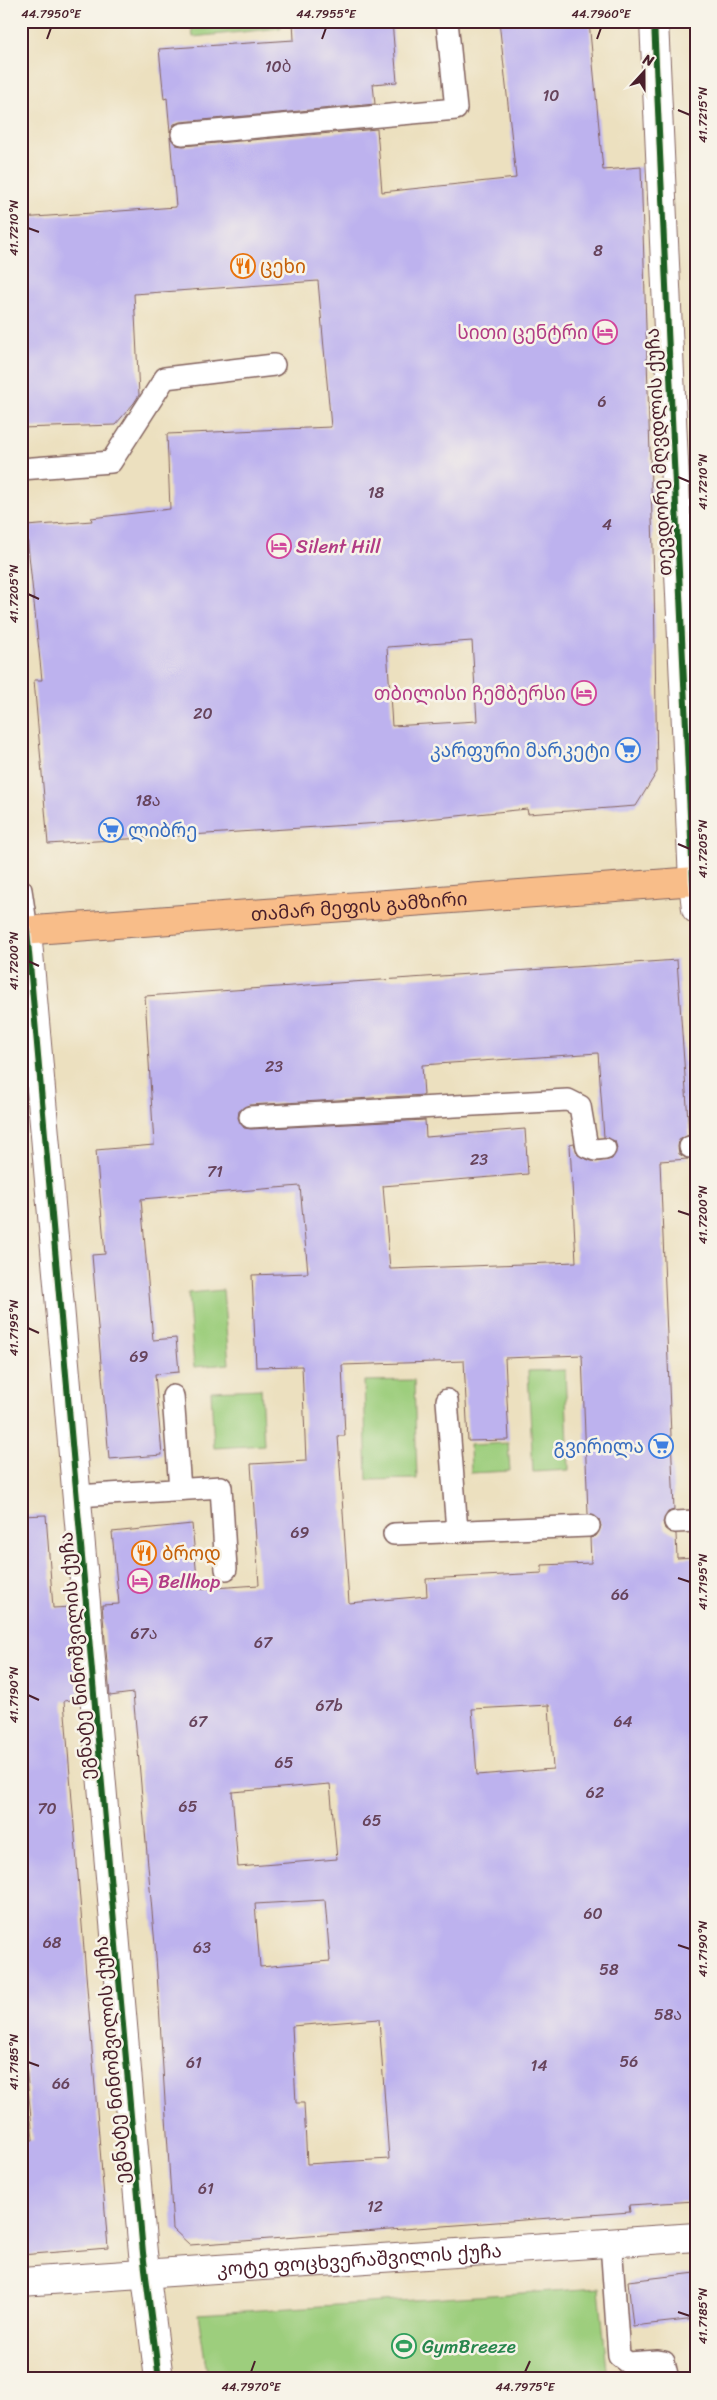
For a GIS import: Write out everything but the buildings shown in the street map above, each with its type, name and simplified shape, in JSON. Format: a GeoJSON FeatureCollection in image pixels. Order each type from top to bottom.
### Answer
{"type":"FeatureCollection","features":[{"type":"Feature","properties":{"kind":"main road","name":"თამარ მეფის გამზირი"},"geometry":{"type":"LineString","coordinates":[[24,931],[694,881]]}},
{"type":"Feature","properties":{"kind":"street","name":"თევდორე მღვდლის ქუჩა"},"geometry":{"type":"LineString","coordinates":[[654,21],[686,526],[696,909]]}},
{"type":"Feature","properties":{"kind":"street","name":"ეგნატე ნინოშვილის ქუჩა"},"geometry":{"type":"LineString","coordinates":[[24,931],[77,1496],[145,2274],[159,2379]]}},
{"type":"Feature","properties":{"kind":"street","name":"კოტე ფოცხვერაშვილის ქუჩა"},"geometry":{"type":"LineString","coordinates":[[21,2282],[696,2237]]}},
{"type":"Feature","properties":{"kind":"lane"},"geometry":{"type":"LineString","coordinates":[[182,134],[456,110],[448,21]]}},
{"type":"Feature","properties":{"kind":"lane"},"geometry":{"type":"LineString","coordinates":[[21,469],[111,462],[165,378],[274,365]]}},
{"type":"Feature","properties":{"kind":"lane"},"geometry":{"type":"LineString","coordinates":[[21,890],[24,931]]}},
{"type":"Feature","properties":{"kind":"lane"},"geometry":{"type":"LineString","coordinates":[[250,1117],[568,1100],[580,1106],[587,1147],[595,1150],[605,1149]]}},
{"type":"Feature","properties":{"kind":"lane"},"geometry":{"type":"LineString","coordinates":[[173,1396],[180,1490]]}},
{"type":"Feature","properties":{"kind":"lane"},"geometry":{"type":"LineString","coordinates":[[447,1400],[457,1531]]}},
{"type":"Feature","properties":{"kind":"lane"},"geometry":{"type":"LineString","coordinates":[[77,1496],[221,1487],[226,1569]]}},
{"type":"Feature","properties":{"kind":"lane"},"geometry":{"type":"LineString","coordinates":[[675,1522],[696,1522]]}},
{"type":"Feature","properties":{"kind":"lane"},"geometry":{"type":"LineString","coordinates":[[394,1534],[589,1526]]}},
{"type":"Feature","properties":{"kind":"lane"},"geometry":{"type":"LineString","coordinates":[[611,2243],[619,2356],[628,2363],[658,2360],[664,2362],[668,2379]]}},
{"type":"Feature","properties":{"kind":"green space"},"geometry":{"type":"Polygon","coordinates":[[[191,21],[280,21],[281,28],[193,37],[191,21]]]}},
{"type":"Feature","properties":{"kind":"green space"},"geometry":{"type":"Polygon","coordinates":[[[223,1290],[229,1364],[194,1367],[188,1293],[223,1290]]]}},
{"type":"Feature","properties":{"kind":"green space"},"geometry":{"type":"Polygon","coordinates":[[[565,1370],[569,1470],[533,1472],[528,1371],[565,1370]]]}},
{"type":"Feature","properties":{"kind":"green space"},"geometry":{"type":"Polygon","coordinates":[[[414,1380],[417,1479],[367,1480],[364,1381],[414,1380]]]}},
{"type":"Feature","properties":{"kind":"green space"},"geometry":{"type":"Polygon","coordinates":[[[261,1389],[264,1445],[214,1448],[211,1391],[261,1389]]]}},
{"type":"Feature","properties":{"kind":"green space"},"geometry":{"type":"Polygon","coordinates":[[[508,1443],[510,1471],[471,1473],[470,1445],[508,1443]]]}},
{"type":"Feature","properties":{"kind":"green space","name":"GymBreeze"},"geometry":{"type":"Polygon","coordinates":[[[599,2288],[608,2379],[208,2379],[198,2314],[599,2288]]]}},
{"type":"Feature","properties":{"kind":"cycle path"},"geometry":{"type":"LineString","coordinates":[[654,21],[693,881],[696,909]]}},
{"type":"Feature","properties":{"kind":"cycle path"},"geometry":{"type":"LineString","coordinates":[[27,930],[143,2253],[159,2379]]}},
{"type":"Feature","properties":{"kind":"place","name":"ცეხი"},"geometry":{"type":"Point","coordinates":[243,266]}},
{"type":"Feature","properties":{"kind":"place","name":"სითი ცენტრი"},"geometry":{"type":"Point","coordinates":[605,332]}},
{"type":"Feature","properties":{"kind":"place","name":"Silent Hill"},"geometry":{"type":"Point","coordinates":[279,546]}},
{"type":"Feature","properties":{"kind":"place","name":"თბილისი ჩემბერსი"},"geometry":{"type":"Point","coordinates":[584,693]}},
{"type":"Feature","properties":{"kind":"place","name":"კარფური მარკეტი"},"geometry":{"type":"Point","coordinates":[628,750]}},
{"type":"Feature","properties":{"kind":"place","name":"ლიბრე"},"geometry":{"type":"Point","coordinates":[111,830]}},
{"type":"Feature","properties":{"kind":"place","name":"გვირილა"},"geometry":{"type":"Point","coordinates":[661,1446]}},
{"type":"Feature","properties":{"kind":"place","name":"ბროდ"},"geometry":{"type":"Point","coordinates":[144,1553]}},
{"type":"Feature","properties":{"kind":"place","name":"Bellhop"},"geometry":{"type":"Point","coordinates":[140,1581]}},
{"type":"Feature","properties":{"kind":"place","name":"GymBreeze"},"geometry":{"type":"Point","coordinates":[404,2346]}}]}
